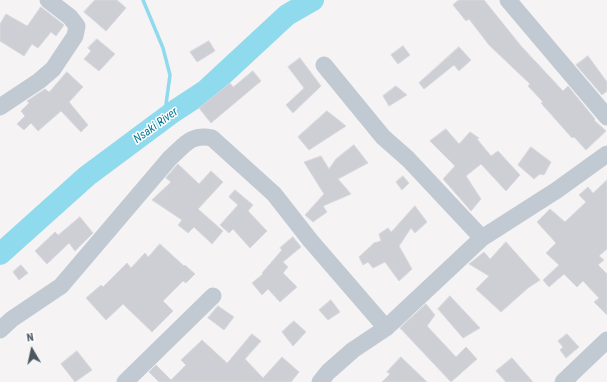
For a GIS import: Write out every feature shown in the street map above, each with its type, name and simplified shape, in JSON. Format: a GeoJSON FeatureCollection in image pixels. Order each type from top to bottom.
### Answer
{"type":"FeatureCollection","features":[{"type":"Feature","properties":{"kind":"street"},"geometry":{"type":"LineString","coordinates":[[0,107],[39,81],[53,69],[75,36],[76,26],[70,17],[48,0]]}},
{"type":"Feature","properties":{"kind":"street"},"geometry":{"type":"LineString","coordinates":[[508,0],[607,117]]}},
{"type":"Feature","properties":{"kind":"street"},"geometry":{"type":"LineString","coordinates":[[324,65],[383,136],[413,164],[482,238]]}},
{"type":"Feature","properties":{"kind":"street"},"geometry":{"type":"LineString","coordinates":[[0,330],[12,319],[61,286],[170,158],[189,141],[202,136],[212,138],[274,194],[310,240],[386,328]]}},
{"type":"Feature","properties":{"kind":"street"},"geometry":{"type":"LineString","coordinates":[[320,382],[328,372],[353,350],[386,328],[482,238],[557,190],[607,154]]}},
{"type":"Feature","properties":{"kind":"street"},"geometry":{"type":"LineString","coordinates":[[125,382],[213,296]]}},
{"type":"Feature","properties":{"kind":"street"},"geometry":{"type":"LineString","coordinates":[[563,382],[607,340]]}},
{"type":"Feature","properties":{"kind":"building"},"geometry":{"type":"Polygon","coordinates":[[[95,0],[117,0],[126,8],[106,31],[84,12],[95,0]]]}},
{"type":"Feature","properties":{"kind":"building"},"geometry":{"type":"Polygon","coordinates":[[[459,0],[484,0],[521,46],[563,91],[568,86],[595,119],[594,120],[606,131],[586,150],[574,137],[572,138],[541,103],[543,102],[528,86],[530,84],[489,45],[469,19],[466,21],[453,5],[459,0]]]}},
{"type":"Feature","properties":{"kind":"building"},"geometry":{"type":"Polygon","coordinates":[[[41,7],[64,25],[56,36],[51,32],[38,48],[32,44],[24,56],[0,41],[0,24],[6,14],[27,26],[41,7]]]}},
{"type":"Feature","properties":{"kind":"building"},"geometry":{"type":"Polygon","coordinates":[[[97,39],[115,54],[99,71],[84,59],[91,51],[88,48],[97,39]]]}},
{"type":"Feature","properties":{"kind":"building"},"geometry":{"type":"Polygon","coordinates":[[[209,41],[215,51],[197,62],[190,52],[209,41]]]}},
{"type":"Feature","properties":{"kind":"building"},"geometry":{"type":"Polygon","coordinates":[[[403,46],[410,55],[398,64],[391,55],[403,46]]]}},
{"type":"Feature","properties":{"kind":"building"},"geometry":{"type":"Polygon","coordinates":[[[459,47],[471,60],[459,71],[454,65],[424,89],[419,83],[459,47]]]}},
{"type":"Feature","properties":{"kind":"building"},"geometry":{"type":"Polygon","coordinates":[[[588,56],[607,82],[607,91],[602,95],[576,65],[588,56]]]}},
{"type":"Feature","properties":{"kind":"building"},"geometry":{"type":"Polygon","coordinates":[[[300,58],[321,86],[293,113],[286,105],[304,88],[288,67],[300,58]]]}},
{"type":"Feature","properties":{"kind":"building"},"geometry":{"type":"Polygon","coordinates":[[[253,71],[261,81],[211,123],[199,108],[230,83],[233,87],[253,71]]]}},
{"type":"Feature","properties":{"kind":"building"},"geometry":{"type":"Polygon","coordinates":[[[67,72],[83,87],[69,102],[88,125],[81,132],[61,111],[38,131],[31,123],[24,130],[17,124],[25,116],[21,111],[29,103],[27,101],[45,89],[49,92],[67,72]]]}},
{"type":"Feature","properties":{"kind":"building"},"geometry":{"type":"Polygon","coordinates":[[[396,86],[407,95],[389,106],[383,96],[396,86]]]}},
{"type":"Feature","properties":{"kind":"building"},"geometry":{"type":"Polygon","coordinates":[[[327,111],[346,126],[309,150],[298,137],[327,111]]]}},
{"type":"Feature","properties":{"kind":"building"},"geometry":{"type":"Polygon","coordinates":[[[446,129],[459,144],[470,132],[479,138],[477,139],[491,156],[498,151],[520,175],[506,191],[481,164],[466,176],[481,199],[471,211],[443,179],[455,166],[430,141],[446,129]]]}},
{"type":"Feature","properties":{"kind":"building"},"geometry":{"type":"Polygon","coordinates":[[[354,145],[368,163],[338,179],[351,194],[323,206],[327,212],[313,222],[305,215],[324,194],[304,162],[321,156],[329,169],[336,159],[354,145]]]}},
{"type":"Feature","properties":{"kind":"building"},"geometry":{"type":"Polygon","coordinates":[[[531,147],[551,162],[544,175],[540,174],[534,179],[518,165],[531,147]]]}},
{"type":"Feature","properties":{"kind":"building"},"geometry":{"type":"Polygon","coordinates":[[[178,164],[199,184],[211,171],[223,182],[198,209],[223,231],[212,244],[194,227],[188,233],[178,225],[182,220],[152,200],[171,182],[166,178],[178,164]]]}},
{"type":"Feature","properties":{"kind":"building"},"geometry":{"type":"Polygon","coordinates":[[[403,176],[409,183],[402,190],[396,182],[403,176]]]}},
{"type":"Feature","properties":{"kind":"building"},"geometry":{"type":"Polygon","coordinates":[[[607,180],[607,249],[599,256],[604,260],[598,265],[607,274],[607,315],[594,302],[599,298],[583,281],[577,287],[564,274],[549,287],[543,280],[559,265],[546,253],[556,243],[537,222],[550,209],[565,222],[586,202],[579,195],[588,187],[593,193],[607,180]]]}},
{"type":"Feature","properties":{"kind":"building"},"geometry":{"type":"Polygon","coordinates":[[[235,190],[253,205],[248,211],[267,231],[250,248],[233,229],[229,233],[220,225],[238,205],[229,197],[235,190]]]}},
{"type":"Feature","properties":{"kind":"building"},"geometry":{"type":"Polygon","coordinates":[[[415,206],[427,222],[415,233],[411,228],[399,246],[412,269],[399,281],[385,262],[373,268],[368,262],[363,265],[359,257],[374,243],[381,241],[379,234],[388,228],[391,232],[415,206]]]}},
{"type":"Feature","properties":{"kind":"building"},"geometry":{"type":"Polygon","coordinates":[[[80,217],[93,233],[75,251],[69,243],[47,264],[35,251],[55,232],[58,235],[80,217]]]}},
{"type":"Feature","properties":{"kind":"building"},"geometry":{"type":"Polygon","coordinates":[[[293,237],[301,247],[283,262],[288,267],[283,273],[297,287],[280,302],[268,289],[262,295],[252,283],[263,274],[262,273],[282,250],[280,248],[293,237]]]}},
{"type":"Feature","properties":{"kind":"building"},"geometry":{"type":"Polygon","coordinates":[[[506,242],[540,280],[528,288],[501,312],[476,289],[489,276],[469,264],[484,252],[490,259],[506,242]]]}},
{"type":"Feature","properties":{"kind":"building"},"geometry":{"type":"Polygon","coordinates":[[[160,244],[195,274],[186,283],[183,281],[163,301],[173,311],[152,332],[123,304],[106,320],[86,298],[101,285],[103,287],[127,263],[131,268],[145,253],[148,257],[160,244]]]}},
{"type":"Feature","properties":{"kind":"building"},"geometry":{"type":"Polygon","coordinates":[[[21,265],[28,273],[19,280],[13,272],[21,265]]]}},
{"type":"Feature","properties":{"kind":"building"},"geometry":{"type":"Polygon","coordinates":[[[450,296],[480,328],[463,338],[438,309],[450,296]]]}},
{"type":"Feature","properties":{"kind":"building"},"geometry":{"type":"Polygon","coordinates":[[[331,300],[340,312],[328,320],[319,310],[331,300]]]}},
{"type":"Feature","properties":{"kind":"building"},"geometry":{"type":"Polygon","coordinates":[[[426,304],[435,315],[427,326],[456,357],[466,347],[477,359],[451,382],[400,328],[426,304]]]}},
{"type":"Feature","properties":{"kind":"building"},"geometry":{"type":"Polygon","coordinates":[[[218,306],[234,317],[224,330],[208,318],[218,306]]]}},
{"type":"Feature","properties":{"kind":"building"},"geometry":{"type":"Polygon","coordinates":[[[294,321],[306,332],[293,346],[282,332],[294,321]]]}},
{"type":"Feature","properties":{"kind":"building"},"geometry":{"type":"Polygon","coordinates":[[[252,334],[261,341],[245,359],[263,378],[282,357],[299,372],[291,382],[159,382],[149,372],[156,365],[171,380],[186,365],[181,360],[202,340],[227,363],[252,334]]]}},
{"type":"Feature","properties":{"kind":"building"},"geometry":{"type":"Polygon","coordinates":[[[567,334],[579,347],[566,358],[560,350],[563,347],[558,341],[567,334]]]}},
{"type":"Feature","properties":{"kind":"building"},"geometry":{"type":"Polygon","coordinates":[[[77,351],[92,370],[75,382],[61,364],[77,351]]]}},
{"type":"Feature","properties":{"kind":"building"},"geometry":{"type":"Polygon","coordinates":[[[401,357],[427,382],[382,382],[390,374],[387,372],[401,357]]]}},
{"type":"Feature","properties":{"kind":"building"},"geometry":{"type":"Polygon","coordinates":[[[512,358],[533,382],[506,382],[496,371],[512,358]]]}},
{"type":"Feature","properties":{"kind":"waterway"},"geometry":{"type":"LineString","coordinates":[[143,0],[163,48],[170,75],[164,119]]}},
{"type":"Feature","properties":{"kind":"waterway","name":"Nsaki River"},"geometry":{"type":"LineString","coordinates":[[0,254],[87,176],[173,112],[205,91],[287,15],[313,0]]}}]}
